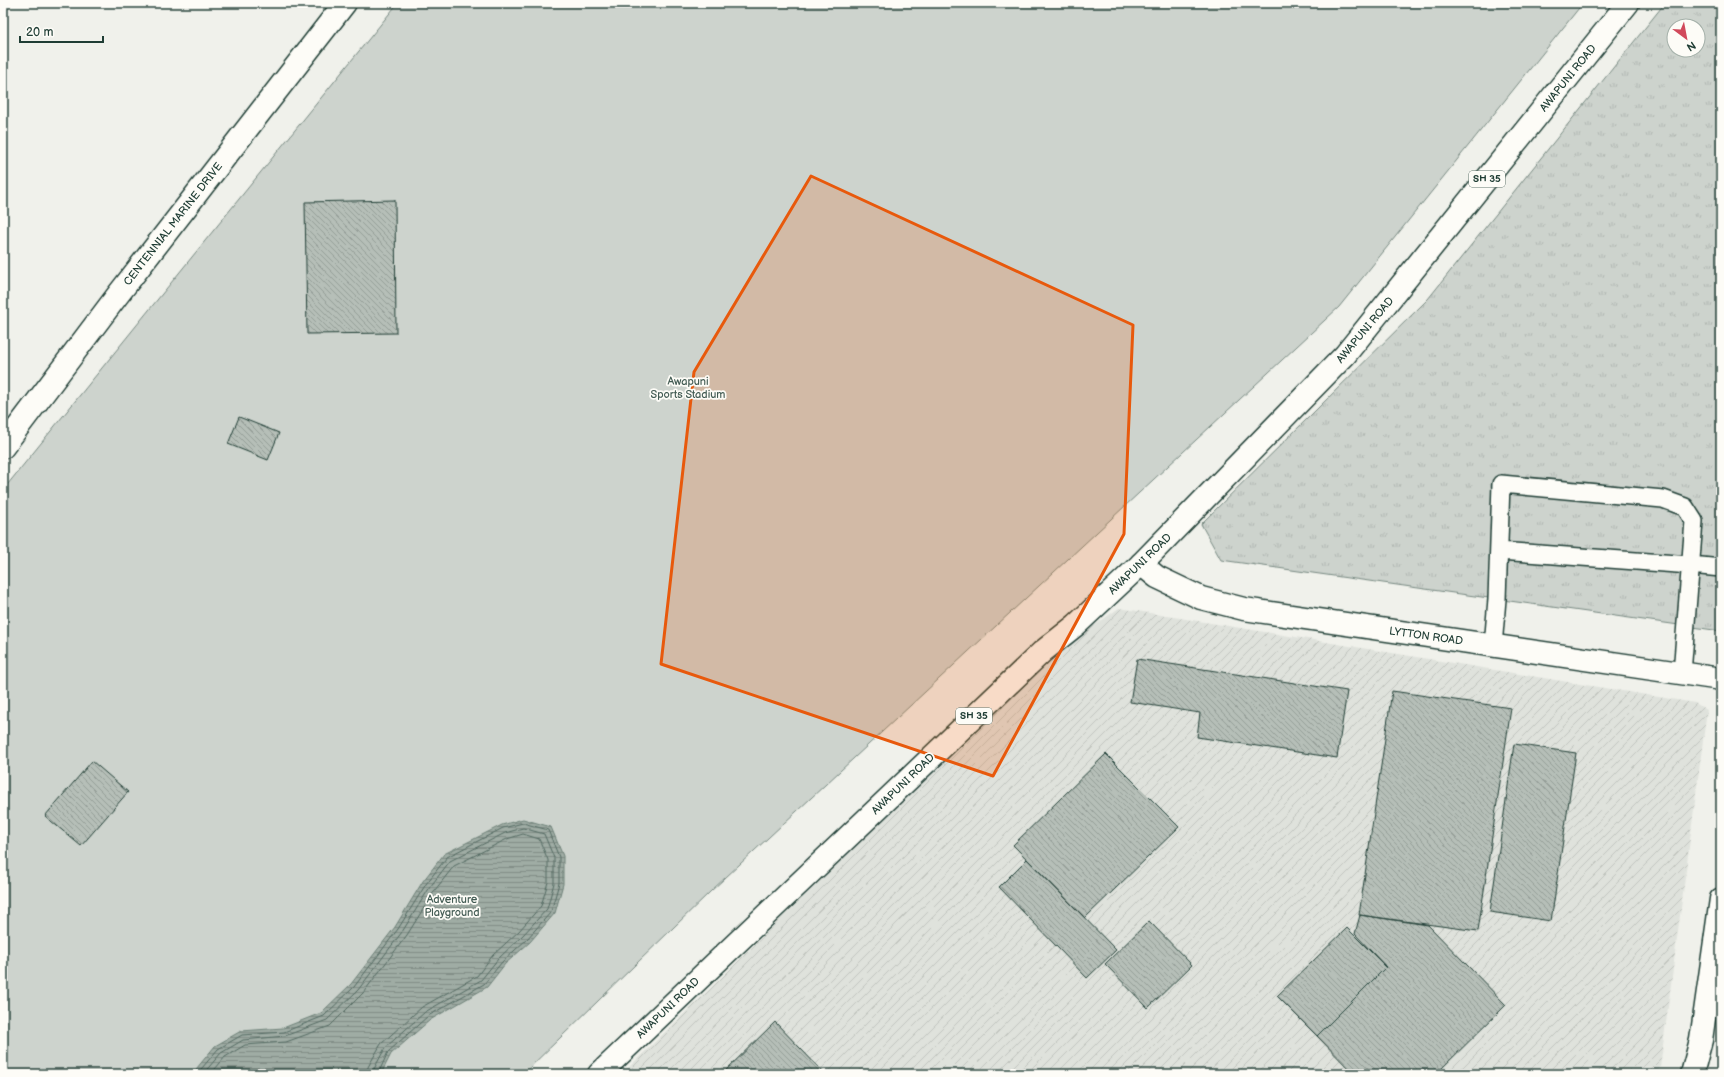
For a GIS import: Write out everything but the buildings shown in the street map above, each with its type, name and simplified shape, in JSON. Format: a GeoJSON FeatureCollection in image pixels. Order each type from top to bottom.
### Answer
{"type":"FeatureCollection","features":[{"type":"Feature","properties":{"kind":"main road","name":"CENTENNIAL MARINE DRIVE"},"geometry":{"type":"LineString","coordinates":[[3,447],[117,296],[345,3]]}},
{"type":"Feature","properties":{"kind":"main road","name":"AWAPUNI ROAD"},"geometry":{"type":"LineString","coordinates":[[599,1074],[1042,652],[1076,625],[1141,564],[1345,355],[1628,3]]}},
{"type":"Feature","properties":{"kind":"main road","name":"LYTTON ROAD"},"geometry":{"type":"LineString","coordinates":[[1141,564],[1157,577],[1201,598],[1244,609],[1721,679]]}},
{"type":"Feature","properties":{"kind":"main road"},"geometry":{"type":"LineString","coordinates":[[1692,1074],[1701,1040],[1721,899]]}},
{"type":"Feature","properties":{"kind":"lane"},"geometry":{"type":"LineString","coordinates":[[1493,646],[1502,484],[1663,499],[1685,507],[1694,521],[1682,673]]}},
{"type":"Feature","properties":{"kind":"lane"},"geometry":{"type":"LineString","coordinates":[[1499,551],[1721,568]]}},
{"type":"Feature","properties":{"kind":"path"},"geometry":{"type":"LineString","coordinates":[[3,499],[6,502],[3,506]]}},
{"type":"Feature","properties":{"kind":"highlighted area"},"geometry":{"type":"Polygon","coordinates":[[[811,176],[1133,325],[1124,534],[993,776],[661,664],[694,372],[811,176]]]}},
{"type":"Feature","properties":{"kind":"shaded area"},"geometry":{"type":"Polygon","coordinates":[[[1119,608],[1695,703],[1707,710],[1660,1068],[1654,1074],[622,1074],[1050,657],[1119,608]]]}},
{"type":"Feature","properties":{"kind":"green space","name":"Awapuni Sports Stadium"},"geometry":{"type":"Polygon","coordinates":[[[398,3],[1583,3],[1339,307],[711,891],[523,1074],[3,1074],[3,490],[398,3]]]}},
{"type":"Feature","properties":{"kind":"green space"},"geometry":{"type":"Polygon","coordinates":[[[1665,3],[1721,3],[1721,631],[1221,560],[1201,524],[1428,299],[1665,3]]]}},
{"type":"Feature","properties":{"kind":"water"},"geometry":{"type":"Polygon","coordinates":[[[523,819],[551,827],[563,856],[563,884],[555,913],[530,942],[505,964],[487,987],[430,1020],[391,1054],[381,1074],[192,1074],[215,1046],[241,1031],[283,1028],[321,1013],[351,984],[395,927],[423,881],[444,854],[502,825],[523,819]]]}},
{"type":"Feature","properties":{"kind":"park label","name":"Adventure Playground"},"geometry":{"type":"Point","coordinates":[452,905]}}]}
